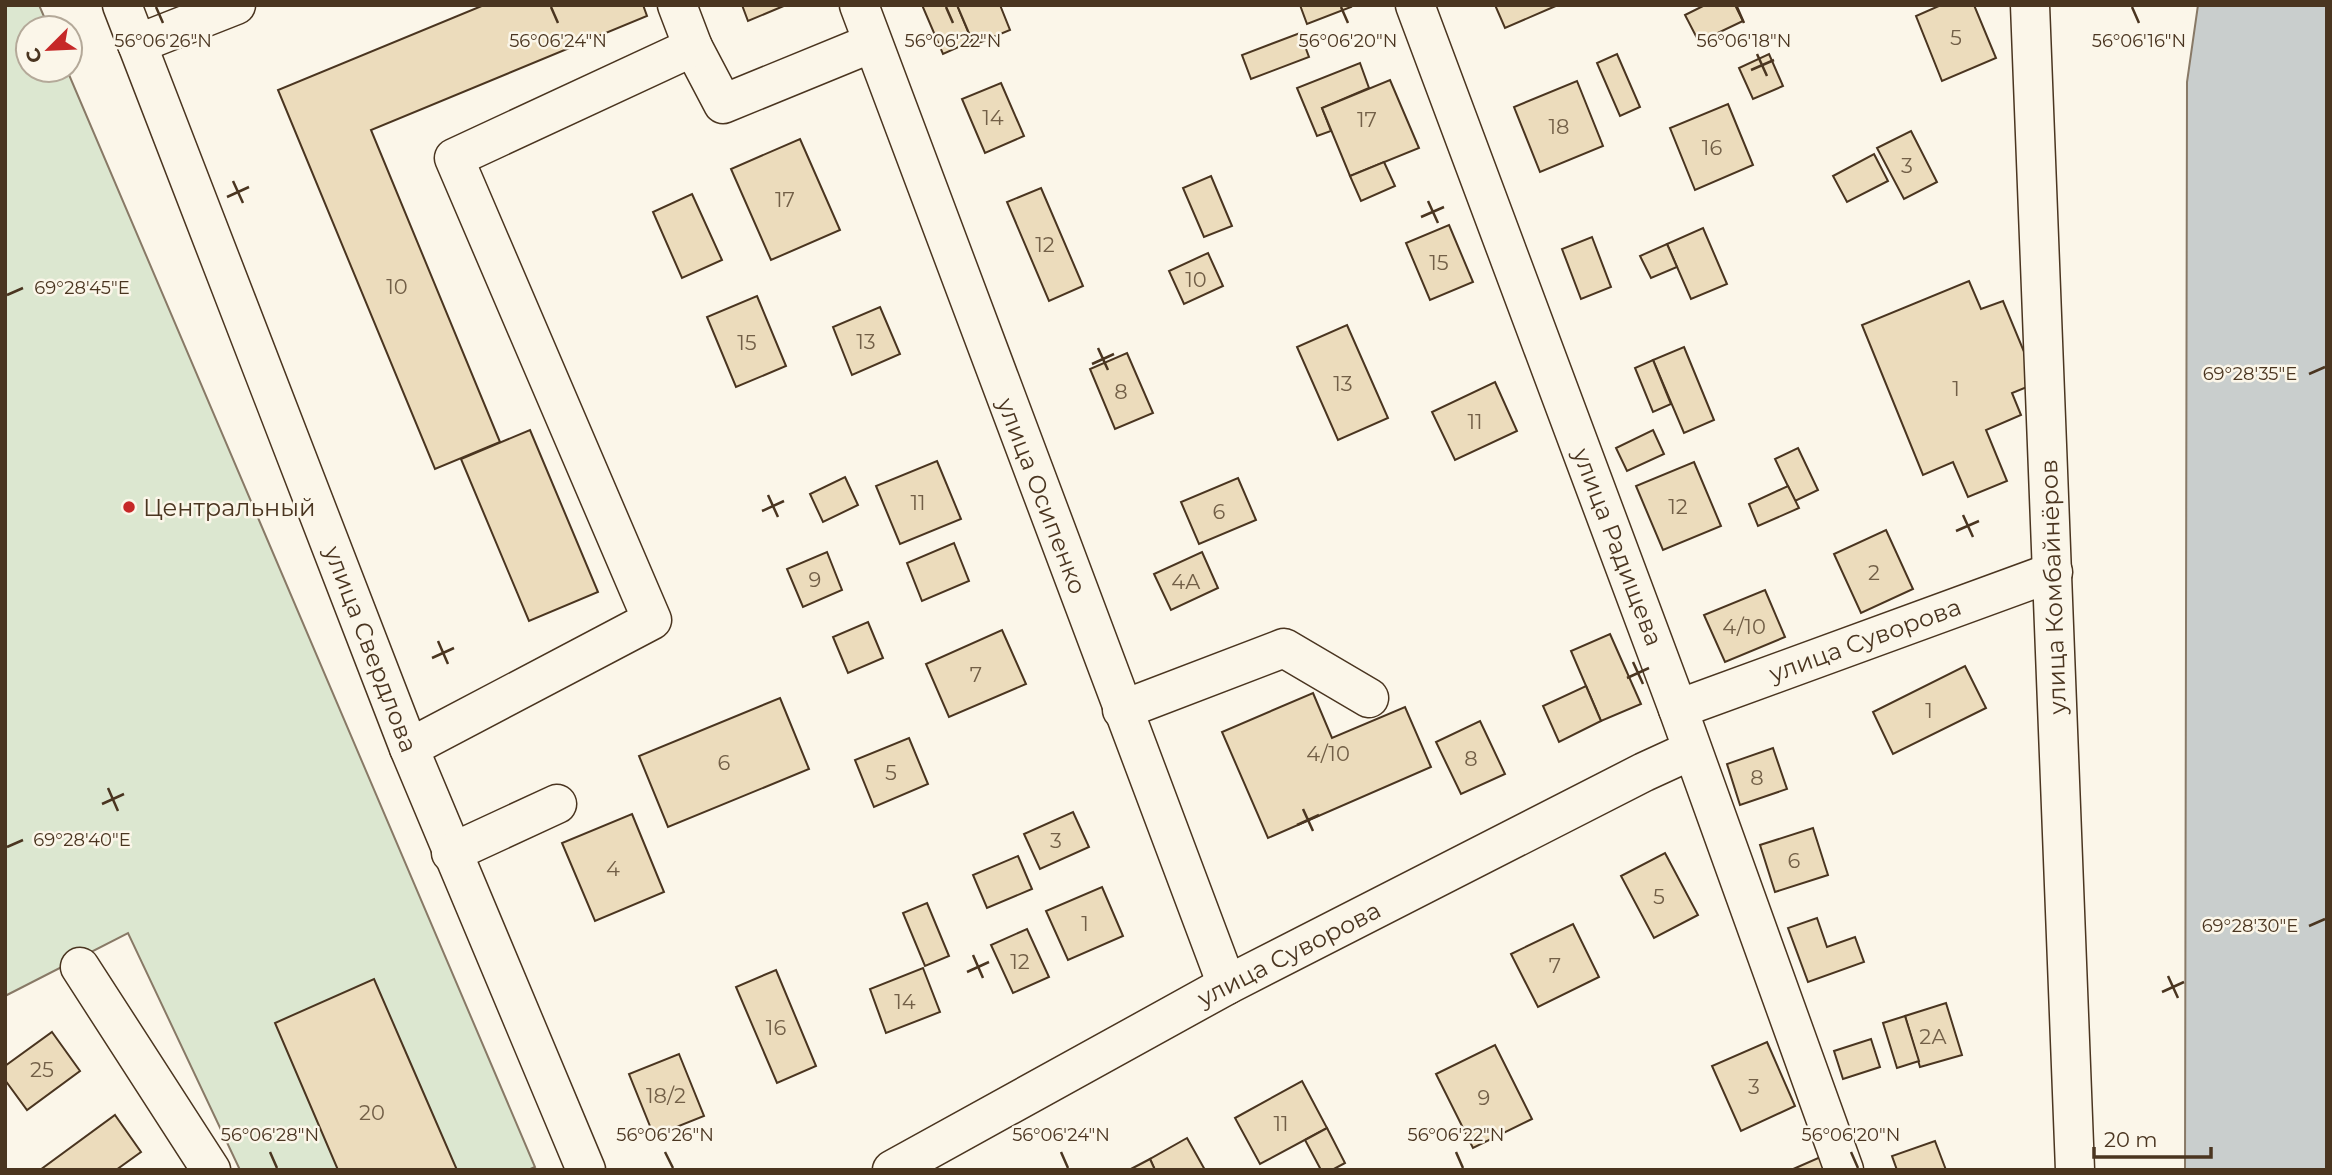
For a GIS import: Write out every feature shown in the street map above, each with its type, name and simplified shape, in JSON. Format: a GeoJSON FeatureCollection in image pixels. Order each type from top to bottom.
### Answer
{"type":"FeatureCollection","features":[{"type":"Feature","properties":{"kind":"street","name":"улица Свердлова"},"geometry":{"type":"LineString","coordinates":[[122,5],[409,748],[586,1170]]}},
{"type":"Feature","properties":{"kind":"street"},"geometry":{"type":"LineString","coordinates":[[137,44],[236,5]]}},
{"type":"Feature","properties":{"kind":"street"},"geometry":{"type":"LineString","coordinates":[[677,5],[693,47],[723,104],[872,43]]}},
{"type":"Feature","properties":{"kind":"street","name":"улица Осипенко"},"geometry":{"type":"LineString","coordinates":[[859,5],[1227,985]]}},
{"type":"Feature","properties":{"kind":"street","name":"улица Радищева"},"geometry":{"type":"LineString","coordinates":[[1415,5],[1678,709],[1844,1170]]}},
{"type":"Feature","properties":{"kind":"street","name":"улица Комбайнёров"},"geometry":{"type":"LineString","coordinates":[[2030,5],[2075,1170]]}},
{"type":"Feature","properties":{"kind":"street"},"geometry":{"type":"LineString","coordinates":[[409,748],[652,620],[454,158],[693,47]]}},
{"type":"Feature","properties":{"kind":"street","name":"улица Суворова"},"geometry":{"type":"LineString","coordinates":[[1678,709],[2053,572]]}},
{"type":"Feature","properties":{"kind":"street"},"geometry":{"type":"LineString","coordinates":[[1122,710],[1284,648],[1369,698]]}},
{"type":"Feature","properties":{"kind":"street","name":"улица Суворова"},"geometry":{"type":"LineString","coordinates":[[892,1170],[1227,985],[1692,750]]}},
{"type":"Feature","properties":{"kind":"street"},"geometry":{"type":"LineString","coordinates":[[451,853],[557,804]]}},
{"type":"Feature","properties":{"kind":"street"},"geometry":{"type":"LineString","coordinates":[[80,967],[211,1170]]}},
{"type":"Feature","properties":{"kind":"green space","name":"Центральный"},"geometry":{"type":"Polygon","coordinates":[[[5,5],[39,5],[43,14],[14,14],[14,84],[73,84],[535,1167],[528,1170],[240,1170],[128,933],[5,996],[5,5]]]}},
{"type":"Feature","properties":{"kind":"shaded area"},"geometry":{"type":"Polygon","coordinates":[[[2198,5],[2327,5],[2327,1170],[2185,1170],[2187,82],[2198,5]]]}},
{"type":"Feature","properties":{"kind":"building"},"geometry":{"type":"Polygon","coordinates":[[[484,5],[643,5],[647,16],[371,130],[500,442],[435,469],[278,90],[484,5]]]}},
{"type":"Feature","properties":{"kind":"building"},"geometry":{"type":"Polygon","coordinates":[[[742,5],[786,5],[748,21],[742,5]]]}},
{"type":"Feature","properties":{"kind":"building"},"geometry":{"type":"Polygon","coordinates":[[[922,5],[957,5],[972,41],[943,54],[922,5]]]}},
{"type":"Feature","properties":{"kind":"building"},"geometry":{"type":"Polygon","coordinates":[[[957,5],[1000,5],[1010,30],[974,45],[957,5]]]}},
{"type":"Feature","properties":{"kind":"building"},"geometry":{"type":"Polygon","coordinates":[[[1300,5],[1350,5],[1351,7],[1307,24],[1300,5]]]}},
{"type":"Feature","properties":{"kind":"building"},"geometry":{"type":"Polygon","coordinates":[[[1495,5],[1558,5],[1505,28],[1495,5]]]}},
{"type":"Feature","properties":{"kind":"building"},"geometry":{"type":"Polygon","coordinates":[[[1705,5],[1735,5],[1743,21],[1699,42],[1685,15],[1705,5]]]}},
{"type":"Feature","properties":{"kind":"building"},"geometry":{"type":"Polygon","coordinates":[[[1941,5],[1974,5],[1996,58],[1942,81],[1916,16],[1941,5]]]}},
{"type":"Feature","properties":{"kind":"building"},"geometry":{"type":"Polygon","coordinates":[[[1300,33],[1309,57],[1251,79],[1242,55],[1300,33]]]}},
{"type":"Feature","properties":{"kind":"building"},"geometry":{"type":"Polygon","coordinates":[[[1617,54],[1640,107],[1620,116],[1597,63],[1617,54]]]}},
{"type":"Feature","properties":{"kind":"building"},"geometry":{"type":"Polygon","coordinates":[[[1769,54],[1783,86],[1753,99],[1739,68],[1769,54]]]}},
{"type":"Feature","properties":{"kind":"building"},"geometry":{"type":"Polygon","coordinates":[[[1360,63],[1369,88],[1322,108],[1331,131],[1317,136],[1297,88],[1360,63]]]}},
{"type":"Feature","properties":{"kind":"building"},"geometry":{"type":"Polygon","coordinates":[[[1390,80],[1419,148],[1350,176],[1322,108],[1390,80]]]}},
{"type":"Feature","properties":{"kind":"building"},"geometry":{"type":"Polygon","coordinates":[[[1577,81],[1603,146],[1540,172],[1514,107],[1577,81]]]}},
{"type":"Feature","properties":{"kind":"building"},"geometry":{"type":"Polygon","coordinates":[[[1001,83],[1024,136],[985,153],[962,99],[1001,83]]]}},
{"type":"Feature","properties":{"kind":"building"},"geometry":{"type":"Polygon","coordinates":[[[1728,104],[1753,165],[1695,190],[1670,128],[1728,104]]]}},
{"type":"Feature","properties":{"kind":"building"},"geometry":{"type":"Polygon","coordinates":[[[1911,131],[1937,182],[1904,199],[1877,148],[1911,131]]]}},
{"type":"Feature","properties":{"kind":"building"},"geometry":{"type":"Polygon","coordinates":[[[800,139],[840,230],[771,260],[731,169],[800,139]]]}},
{"type":"Feature","properties":{"kind":"building"},"geometry":{"type":"Polygon","coordinates":[[[1874,154],[1888,181],[1847,202],[1833,176],[1874,154]]]}},
{"type":"Feature","properties":{"kind":"building"},"geometry":{"type":"Polygon","coordinates":[[[1384,162],[1395,186],[1361,201],[1350,176],[1384,162]]]}},
{"type":"Feature","properties":{"kind":"building"},"geometry":{"type":"Polygon","coordinates":[[[1211,176],[1232,226],[1204,237],[1183,188],[1211,176]]]}},
{"type":"Feature","properties":{"kind":"building"},"geometry":{"type":"Polygon","coordinates":[[[1041,188],[1083,286],[1049,301],[1007,202],[1041,188]]]}},
{"type":"Feature","properties":{"kind":"building"},"geometry":{"type":"Polygon","coordinates":[[[692,194],[722,260],[682,278],[653,212],[692,194]]]}},
{"type":"Feature","properties":{"kind":"building"},"geometry":{"type":"Polygon","coordinates":[[[1449,225],[1473,282],[1430,300],[1406,243],[1449,225]]]}},
{"type":"Feature","properties":{"kind":"building"},"geometry":{"type":"Polygon","coordinates":[[[1703,228],[1727,284],[1691,299],[1667,244],[1703,228]]]}},
{"type":"Feature","properties":{"kind":"building"},"geometry":{"type":"Polygon","coordinates":[[[1592,237],[1611,287],[1581,299],[1562,249],[1592,237]]]}},
{"type":"Feature","properties":{"kind":"building"},"geometry":{"type":"Polygon","coordinates":[[[1667,244],[1677,267],[1651,278],[1640,256],[1667,244]]]}},
{"type":"Feature","properties":{"kind":"building"},"geometry":{"type":"Polygon","coordinates":[[[1208,253],[1223,286],[1184,304],[1169,271],[1208,253]]]}},
{"type":"Feature","properties":{"kind":"building"},"geometry":{"type":"Polygon","coordinates":[[[1969,281],[1981,309],[2003,301],[2037,383],[2012,393],[2021,415],[1986,430],[2007,481],[1968,497],[1953,462],[1923,475],[1862,325],[1969,281]]]}},
{"type":"Feature","properties":{"kind":"building"},"geometry":{"type":"Polygon","coordinates":[[[757,296],[786,366],[736,387],[707,317],[757,296]]]}},
{"type":"Feature","properties":{"kind":"building"},"geometry":{"type":"Polygon","coordinates":[[[880,307],[900,354],[852,375],[833,327],[880,307]]]}},
{"type":"Feature","properties":{"kind":"building"},"geometry":{"type":"Polygon","coordinates":[[[1347,325],[1388,418],[1338,440],[1297,347],[1347,325]]]}},
{"type":"Feature","properties":{"kind":"building"},"geometry":{"type":"Polygon","coordinates":[[[1684,347],[1714,420],[1684,433],[1653,360],[1684,347]]]}},
{"type":"Feature","properties":{"kind":"building"},"geometry":{"type":"Polygon","coordinates":[[[1127,353],[1153,413],[1115,429],[1090,369],[1127,353]]]}},
{"type":"Feature","properties":{"kind":"building"},"geometry":{"type":"Polygon","coordinates":[[[1653,360],[1671,404],[1653,412],[1635,368],[1653,360]]]}},
{"type":"Feature","properties":{"kind":"building"},"geometry":{"type":"Polygon","coordinates":[[[1495,382],[1517,431],[1455,460],[1432,412],[1495,382]]]}},
{"type":"Feature","properties":{"kind":"building"},"geometry":{"type":"Polygon","coordinates":[[[530,430],[598,592],[529,621],[461,459],[530,430]]]}},
{"type":"Feature","properties":{"kind":"building"},"geometry":{"type":"Polygon","coordinates":[[[1653,430],[1664,454],[1627,471],[1616,448],[1653,430]]]}},
{"type":"Feature","properties":{"kind":"building"},"geometry":{"type":"Polygon","coordinates":[[[1798,448],[1818,490],[1795,501],[1775,459],[1798,448]]]}},
{"type":"Feature","properties":{"kind":"building"},"geometry":{"type":"Polygon","coordinates":[[[937,461],[961,519],[900,544],[876,486],[937,461]]]}},
{"type":"Feature","properties":{"kind":"building"},"geometry":{"type":"Polygon","coordinates":[[[1694,462],[1721,526],[1663,550],[1636,486],[1694,462]]]}},
{"type":"Feature","properties":{"kind":"building"},"geometry":{"type":"Polygon","coordinates":[[[845,477],[858,505],[823,522],[810,494],[845,477]]]}},
{"type":"Feature","properties":{"kind":"building"},"geometry":{"type":"Polygon","coordinates":[[[1238,478],[1256,520],[1199,544],[1181,502],[1238,478]]]}},
{"type":"Feature","properties":{"kind":"building"},"geometry":{"type":"Polygon","coordinates":[[[1788,486],[1799,508],[1758,526],[1749,504],[1788,486]]]}},
{"type":"Feature","properties":{"kind":"building"},"geometry":{"type":"Polygon","coordinates":[[[1886,530],[1913,589],[1861,613],[1834,554],[1886,530]]]}},
{"type":"Feature","properties":{"kind":"building"},"geometry":{"type":"Polygon","coordinates":[[[954,543],[969,581],[922,601],[907,563],[954,543]]]}},
{"type":"Feature","properties":{"kind":"building"},"geometry":{"type":"Polygon","coordinates":[[[827,552],[842,590],[803,607],[787,569],[827,552]]]}},
{"type":"Feature","properties":{"kind":"building"},"geometry":{"type":"Polygon","coordinates":[[[1202,552],[1218,588],[1171,610],[1154,574],[1202,552]]]}},
{"type":"Feature","properties":{"kind":"building"},"geometry":{"type":"Polygon","coordinates":[[[1765,590],[1785,637],[1725,662],[1704,615],[1765,590]]]}},
{"type":"Feature","properties":{"kind":"building"},"geometry":{"type":"Polygon","coordinates":[[[868,622],[883,658],[848,673],[833,637],[868,622]]]}},
{"type":"Feature","properties":{"kind":"building"},"geometry":{"type":"Polygon","coordinates":[[[1002,630],[1026,684],[949,717],[926,664],[1002,630]]]}},
{"type":"Feature","properties":{"kind":"building"},"geometry":{"type":"Polygon","coordinates":[[[1610,634],[1641,704],[1601,721],[1571,651],[1610,634]]]}},
{"type":"Feature","properties":{"kind":"building"},"geometry":{"type":"Polygon","coordinates":[[[1965,666],[1986,708],[1893,754],[1873,712],[1965,666]]]}},
{"type":"Feature","properties":{"kind":"building"},"geometry":{"type":"Polygon","coordinates":[[[1586,686],[1601,721],[1559,742],[1543,706],[1586,686]]]}},
{"type":"Feature","properties":{"kind":"building"},"geometry":{"type":"Polygon","coordinates":[[[1313,693],[1332,738],[1405,707],[1431,767],[1268,838],[1222,732],[1313,693]]]}},
{"type":"Feature","properties":{"kind":"building"},"geometry":{"type":"Polygon","coordinates":[[[780,698],[809,769],[668,827],[639,756],[780,698]]]}},
{"type":"Feature","properties":{"kind":"building"},"geometry":{"type":"Polygon","coordinates":[[[1480,721],[1505,774],[1461,794],[1436,742],[1480,721]]]}},
{"type":"Feature","properties":{"kind":"building"},"geometry":{"type":"Polygon","coordinates":[[[909,738],[928,784],[874,807],[855,760],[909,738]]]}},
{"type":"Feature","properties":{"kind":"building"},"geometry":{"type":"Polygon","coordinates":[[[1773,748],[1787,789],[1740,805],[1727,764],[1773,748]]]}},
{"type":"Feature","properties":{"kind":"building"},"geometry":{"type":"Polygon","coordinates":[[[1073,812],[1089,847],[1040,869],[1024,834],[1073,812]]]}},
{"type":"Feature","properties":{"kind":"building"},"geometry":{"type":"Polygon","coordinates":[[[632,814],[664,892],[595,921],[562,843],[632,814]]]}},
{"type":"Feature","properties":{"kind":"building"},"geometry":{"type":"Polygon","coordinates":[[[1813,828],[1828,875],[1775,892],[1760,845],[1813,828]]]}},
{"type":"Feature","properties":{"kind":"building"},"geometry":{"type":"Polygon","coordinates":[[[1665,853],[1698,915],[1654,938],[1621,876],[1665,853]]]}},
{"type":"Feature","properties":{"kind":"building"},"geometry":{"type":"Polygon","coordinates":[[[1018,856],[1032,889],[987,908],[973,875],[1018,856]]]}},
{"type":"Feature","properties":{"kind":"building"},"geometry":{"type":"Polygon","coordinates":[[[1102,887],[1123,936],[1068,960],[1046,911],[1102,887]]]}},
{"type":"Feature","properties":{"kind":"building"},"geometry":{"type":"Polygon","coordinates":[[[927,903],[949,956],[925,966],[903,913],[927,903]]]}},
{"type":"Feature","properties":{"kind":"building"},"geometry":{"type":"Polygon","coordinates":[[[1817,918],[1827,947],[1855,937],[1864,962],[1808,982],[1788,928],[1817,918]]]}},
{"type":"Feature","properties":{"kind":"building"},"geometry":{"type":"Polygon","coordinates":[[[1573,924],[1599,977],[1538,1007],[1511,954],[1573,924]]]}},
{"type":"Feature","properties":{"kind":"building"},"geometry":{"type":"Polygon","coordinates":[[[1027,929],[1049,977],[1013,993],[991,945],[1027,929]]]}},
{"type":"Feature","properties":{"kind":"building"},"geometry":{"type":"Polygon","coordinates":[[[923,968],[940,1012],[886,1033],[870,989],[923,968]]]}},
{"type":"Feature","properties":{"kind":"building"},"geometry":{"type":"Polygon","coordinates":[[[776,970],[816,1066],[777,1083],[736,987],[776,970]]]}},
{"type":"Feature","properties":{"kind":"building"},"geometry":{"type":"Polygon","coordinates":[[[374,979],[457,1170],[338,1170],[275,1023],[374,979]]]}},
{"type":"Feature","properties":{"kind":"building"},"geometry":{"type":"Polygon","coordinates":[[[1946,1003],[1962,1055],[1920,1067],[1905,1016],[1946,1003]]]}},
{"type":"Feature","properties":{"kind":"building"},"geometry":{"type":"Polygon","coordinates":[[[1905,1016],[1919,1061],[1897,1068],[1883,1023],[1905,1016]]]}},
{"type":"Feature","properties":{"kind":"building"},"geometry":{"type":"Polygon","coordinates":[[[52,1032],[80,1071],[27,1110],[5,1080],[5,1066],[52,1032]]]}},
{"type":"Feature","properties":{"kind":"building"},"geometry":{"type":"Polygon","coordinates":[[[1871,1039],[1880,1067],[1843,1079],[1834,1051],[1871,1039]]]}},
{"type":"Feature","properties":{"kind":"building"},"geometry":{"type":"Polygon","coordinates":[[[1767,1042],[1795,1106],[1741,1131],[1712,1066],[1767,1042]]]}},
{"type":"Feature","properties":{"kind":"building"},"geometry":{"type":"Polygon","coordinates":[[[1495,1045],[1532,1119],[1473,1148],[1436,1074],[1495,1045]]]}},
{"type":"Feature","properties":{"kind":"building"},"geometry":{"type":"Polygon","coordinates":[[[679,1054],[704,1116],[654,1136],[629,1074],[679,1054]]]}},
{"type":"Feature","properties":{"kind":"building"},"geometry":{"type":"Polygon","coordinates":[[[1302,1081],[1327,1128],[1260,1164],[1235,1118],[1302,1081]]]}},
{"type":"Feature","properties":{"kind":"building"},"geometry":{"type":"Polygon","coordinates":[[[115,1115],[141,1152],[116,1170],[40,1170],[115,1115]]]}},
{"type":"Feature","properties":{"kind":"building"},"geometry":{"type":"Polygon","coordinates":[[[1327,1128],[1345,1163],[1332,1170],[1321,1170],[1305,1140],[1327,1128]]]}},
{"type":"Feature","properties":{"kind":"building"},"geometry":{"type":"Polygon","coordinates":[[[1187,1138],[1205,1170],[1155,1170],[1150,1159],[1187,1138]]]}},
{"type":"Feature","properties":{"kind":"building"},"geometry":{"type":"Polygon","coordinates":[[[1935,1141],[1946,1170],[1897,1170],[1892,1156],[1935,1141]]]}},
{"type":"Feature","properties":{"kind":"building"},"geometry":{"type":"Polygon","coordinates":[[[1825,1155],[1831,1170],[1791,1170],[1825,1155]]]}},
{"type":"Feature","properties":{"kind":"building"},"geometry":{"type":"Polygon","coordinates":[[[1150,1159],[1155,1170],[1129,1170],[1150,1159]]]}},
{"type":"Feature","properties":{"kind":"place","name":"Центральный"},"geometry":{"type":"Point","coordinates":[129,507]}}]}
